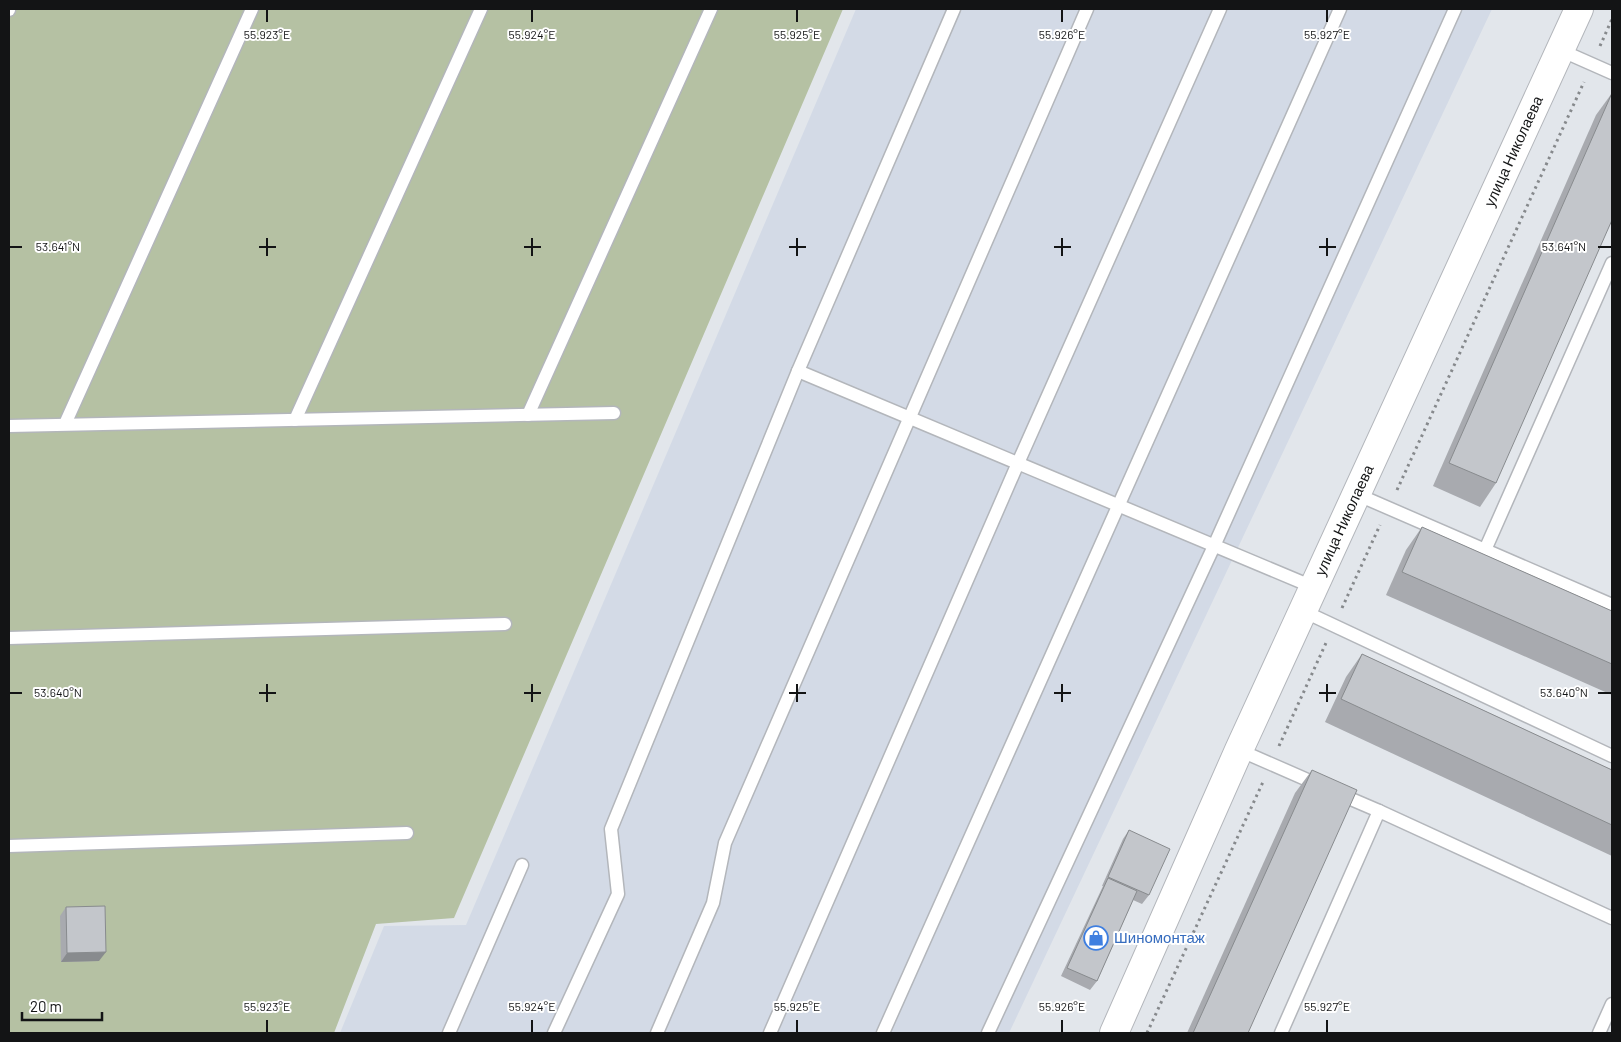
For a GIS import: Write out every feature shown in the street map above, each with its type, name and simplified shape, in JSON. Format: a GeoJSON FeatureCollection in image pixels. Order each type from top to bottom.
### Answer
{"type":"FeatureCollection","features":[{"type":"Feature","properties":{"kind":"main road","name":"улица Николаева"},"geometry":{"type":"LineString","coordinates":[[1114,1033],[1238,750],[1579,9]]}},
{"type":"Feature","properties":{"kind":"lane"},"geometry":{"type":"LineString","coordinates":[[65,424],[252,9]]}},
{"type":"Feature","properties":{"kind":"lane"},"geometry":{"type":"LineString","coordinates":[[295,420],[481,9]]}},
{"type":"Feature","properties":{"kind":"lane"},"geometry":{"type":"LineString","coordinates":[[528,415],[711,9]]}},
{"type":"Feature","properties":{"kind":"lane"},"geometry":{"type":"LineString","coordinates":[[554,1033],[618,894],[611,829],[798,370],[954,9]]}},
{"type":"Feature","properties":{"kind":"lane"},"geometry":{"type":"LineString","coordinates":[[657,1033],[713,903],[725,843],[1087,9]]}},
{"type":"Feature","properties":{"kind":"lane"},"geometry":{"type":"LineString","coordinates":[[770,1033],[1018,463],[1220,9]]}},
{"type":"Feature","properties":{"kind":"lane"},"geometry":{"type":"LineString","coordinates":[[883,1033],[1340,9]]}},
{"type":"Feature","properties":{"kind":"lane"},"geometry":{"type":"LineString","coordinates":[[988,1033],[1214,546],[1456,9]]}},
{"type":"Feature","properties":{"kind":"lane"},"geometry":{"type":"LineString","coordinates":[[1560,50],[1612,73]]}},
{"type":"Feature","properties":{"kind":"lane"},"geometry":{"type":"LineString","coordinates":[[1486,550],[1612,263]]}},
{"type":"Feature","properties":{"kind":"lane"},"geometry":{"type":"LineString","coordinates":[[798,370],[1214,546],[1308,599],[1612,756]]}},
{"type":"Feature","properties":{"kind":"lane"},"geometry":{"type":"LineString","coordinates":[[9,426],[614,413]]}},
{"type":"Feature","properties":{"kind":"lane"},"geometry":{"type":"LineString","coordinates":[[1356,494],[1612,605]]}},
{"type":"Feature","properties":{"kind":"lane"},"geometry":{"type":"LineString","coordinates":[[9,638],[504,624]]}},
{"type":"Feature","properties":{"kind":"lane"},"geometry":{"type":"LineString","coordinates":[[1238,750],[1379,811],[1612,918]]}},
{"type":"Feature","properties":{"kind":"lane"},"geometry":{"type":"LineString","coordinates":[[1281,1033],[1379,811]]}},
{"type":"Feature","properties":{"kind":"lane"},"geometry":{"type":"LineString","coordinates":[[9,846],[407,833]]}},
{"type":"Feature","properties":{"kind":"lane"},"geometry":{"type":"LineString","coordinates":[[449,1033],[522,865]]}},
{"type":"Feature","properties":{"kind":"lane"},"geometry":{"type":"LineString","coordinates":[[1599,1033],[1612,1004]]}},
{"type":"Feature","properties":{"kind":"shaded area"},"geometry":{"type":"Polygon","coordinates":[[[856,9],[1492,9],[1009,1033],[340,1033],[384,926],[466,925],[856,9]]]}},
{"type":"Feature","properties":{"kind":"green space"},"geometry":{"type":"Polygon","coordinates":[[[9,9],[843,9],[454,918],[376,924],[334,1033],[9,1033],[9,9]]]}},
{"type":"Feature","properties":{"kind":"building"},"geometry":{"type":"Polygon","coordinates":[[[1612,93],[1612,220],[1496,483],[1449,463],[1612,93]]]}},
{"type":"Feature","properties":{"kind":"building"},"geometry":{"type":"Polygon","coordinates":[[[1422,527],[1612,611],[1612,664],[1402,572],[1422,527]]]}},
{"type":"Feature","properties":{"kind":"building"},"geometry":{"type":"Polygon","coordinates":[[[1362,654],[1612,770],[1612,825],[1341,699],[1362,654]]]}},
{"type":"Feature","properties":{"kind":"building"},"geometry":{"type":"Polygon","coordinates":[[[1312,770],[1357,790],[1248,1033],[1193,1033],[1312,770]]]}},
{"type":"Feature","properties":{"kind":"building"},"geometry":{"type":"Polygon","coordinates":[[[1129,830],[1170,849],[1149,895],[1108,877],[1129,830]]]}},
{"type":"Feature","properties":{"kind":"building","name":"Шиномонтаж"},"geometry":{"type":"Polygon","coordinates":[[[1108,878],[1137,891],[1097,981],[1067,968],[1108,878]]]}},
{"type":"Feature","properties":{"kind":"building"},"geometry":{"type":"Polygon","coordinates":[[[105,906],[106,952],[67,953],[66,907],[105,906]]]}},
{"type":"Feature","properties":{"kind":"place","name":"Шиномонтаж"},"geometry":{"type":"Point","coordinates":[1096,938]}}]}
